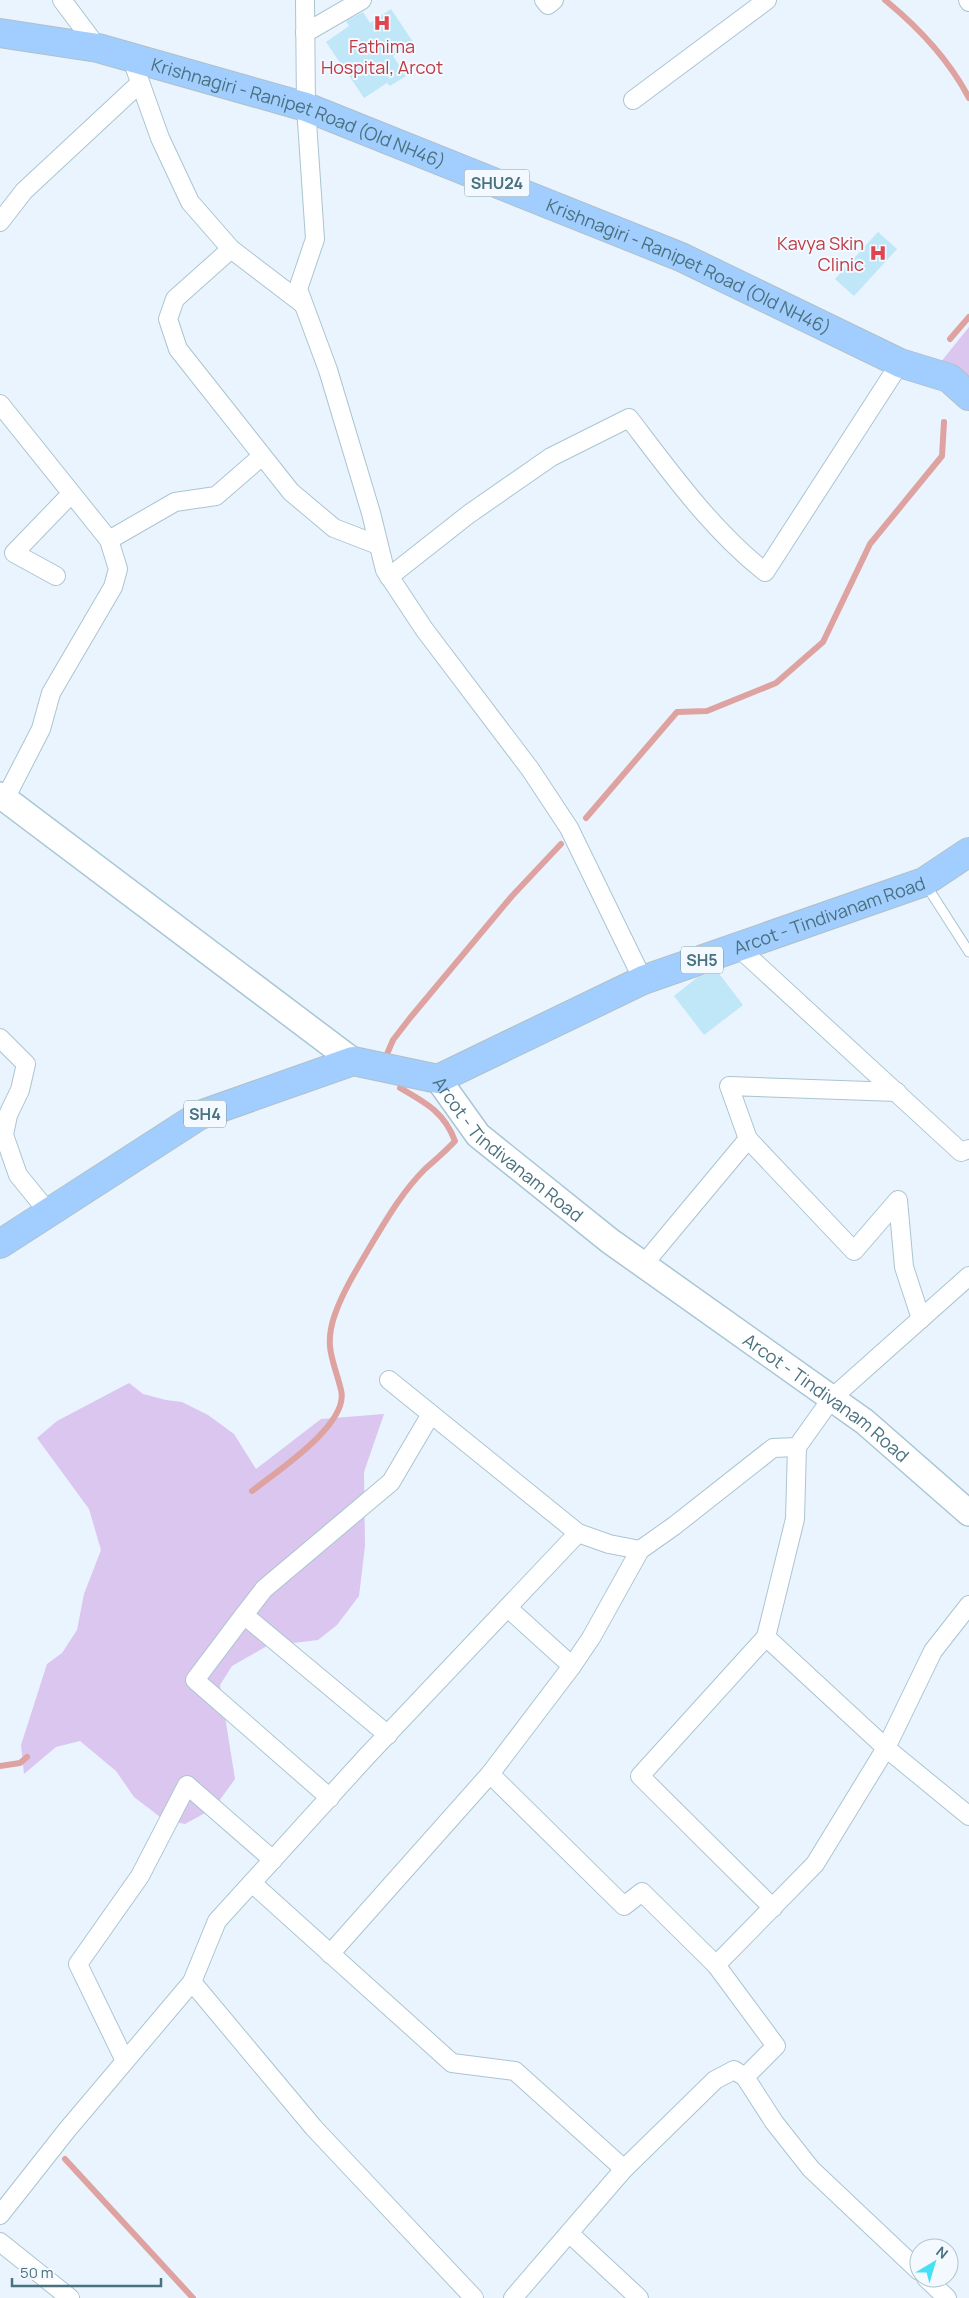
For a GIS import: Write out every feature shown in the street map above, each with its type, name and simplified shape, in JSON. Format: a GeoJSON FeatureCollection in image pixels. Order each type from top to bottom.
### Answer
{"type":"FeatureCollection","features":[{"type":"Feature","properties":{"kind":"main road","name":"Krishnagiri - Ranipet Road (Old NH46)"},"geometry":{"type":"LineString","coordinates":[[0,33],[98,48],[306,107],[681,257],[900,364],[948,378],[969,396]]}},
{"type":"Feature","properties":{"kind":"main road"},"geometry":{"type":"LineString","coordinates":[[3,797],[353,1061],[438,1079]]}},
{"type":"Feature","properties":{"kind":"main road","name":"Arcot - Tindivanam Road"},"geometry":{"type":"LineString","coordinates":[[969,852],[924,882],[643,980],[438,1079],[478,1135],[610,1241],[865,1422],[969,1513]]}},
{"type":"Feature","properties":{"kind":"main road","name":"SH4"},"geometry":{"type":"LineString","coordinates":[[0,1244],[200,1115],[353,1061]]}},
{"type":"Feature","properties":{"kind":"street"},"geometry":{"type":"LineString","coordinates":[[62,0],[98,48]]}},
{"type":"Feature","properties":{"kind":"street"},"geometry":{"type":"LineString","coordinates":[[305,0],[306,107],[315,239],[298,289],[328,370],[371,513],[385,570],[424,629],[530,770],[569,828],[643,980]]}},
{"type":"Feature","properties":{"kind":"street"},"geometry":{"type":"LineString","coordinates":[[305,34],[362,0]]}},
{"type":"Feature","properties":{"kind":"street"},"geometry":{"type":"LineString","coordinates":[[544,0],[548,4],[554,0]]}},
{"type":"Feature","properties":{"kind":"street"},"geometry":{"type":"LineString","coordinates":[[633,100],[767,0]]}},
{"type":"Feature","properties":{"kind":"street"},"geometry":{"type":"LineString","coordinates":[[131,58],[160,138],[190,202],[230,249],[303,304]]}},
{"type":"Feature","properties":{"kind":"street"},"geometry":{"type":"LineString","coordinates":[[0,222],[24,191],[140,83]]}},
{"type":"Feature","properties":{"kind":"street"},"geometry":{"type":"LineString","coordinates":[[230,249],[175,299],[168,319],[178,349],[291,492],[334,528],[378,545]]}},
{"type":"Feature","properties":{"kind":"street"},"geometry":{"type":"LineString","coordinates":[[389,577],[469,514],[551,457],[629,418],[682,488],[736,549],[765,572],[900,364]]}},
{"type":"Feature","properties":{"kind":"street"},"geometry":{"type":"LineString","coordinates":[[0,404],[109,540],[118,570],[113,587],[51,693],[42,729],[3,797]]}},
{"type":"Feature","properties":{"kind":"street"},"geometry":{"type":"LineString","coordinates":[[109,540],[175,502],[216,496],[262,456]]}},
{"type":"Feature","properties":{"kind":"street"},"geometry":{"type":"LineString","coordinates":[[56,576],[14,553],[71,494]]}},
{"type":"Feature","properties":{"kind":"street"},"geometry":{"type":"LineString","coordinates":[[738,947],[961,1152],[969,1148]]}},
{"type":"Feature","properties":{"kind":"street"},"geometry":{"type":"LineString","coordinates":[[0,1038],[26,1064],[20,1090],[8,1115],[4,1135],[18,1174],[48,1213]]}},
{"type":"Feature","properties":{"kind":"street"},"geometry":{"type":"LineString","coordinates":[[897,1092],[729,1086],[748,1139],[854,1251],[898,1200],[904,1267],[921,1319]]}},
{"type":"Feature","properties":{"kind":"street"},"geometry":{"type":"LineString","coordinates":[[643,1265],[748,1139]]}},
{"type":"Feature","properties":{"kind":"street"},"geometry":{"type":"LineString","coordinates":[[772,1908],[640,1776],[766,1637],[795,1519],[797,1446],[832,1398],[969,1276]]}},
{"type":"Feature","properties":{"kind":"street"},"geometry":{"type":"LineString","coordinates":[[389,1380],[578,1533],[609,1544],[640,1550]]}},
{"type":"Feature","properties":{"kind":"street"},"geometry":{"type":"LineString","coordinates":[[330,1798],[195,1680],[264,1589],[391,1482],[431,1414]]}},
{"type":"Feature","properties":{"kind":"street"},"geometry":{"type":"LineString","coordinates":[[330,1954],[490,1774],[591,1638],[640,1550],[674,1526],[773,1448],[797,1446]]}},
{"type":"Feature","properties":{"kind":"street"},"geometry":{"type":"LineString","coordinates":[[0,2214],[192,1982],[217,1921],[388,1735],[509,1609],[578,1533]]}},
{"type":"Feature","properties":{"kind":"street"},"geometry":{"type":"LineString","coordinates":[[716,1965],[815,1864],[886,1748],[932,1651],[969,1605]]}},
{"type":"Feature","properties":{"kind":"street"},"geometry":{"type":"LineString","coordinates":[[509,1609],[572,1666]]}},
{"type":"Feature","properties":{"kind":"street"},"geometry":{"type":"LineString","coordinates":[[244,1615],[388,1735]]}},
{"type":"Feature","properties":{"kind":"street"},"geometry":{"type":"LineString","coordinates":[[766,1637],[886,1748],[969,1816]]}},
{"type":"Feature","properties":{"kind":"street"},"geometry":{"type":"LineString","coordinates":[[490,1774],[624,1906],[642,1892],[716,1965],[776,2046],[745,2077]]}},
{"type":"Feature","properties":{"kind":"street"},"geometry":{"type":"LineString","coordinates":[[125,2061],[78,1964],[140,1876],[187,1786],[273,1860]]}},
{"type":"Feature","properties":{"kind":"street"},"geometry":{"type":"LineString","coordinates":[[252,1883],[452,2063],[515,2072],[624,2168]]}},
{"type":"Feature","properties":{"kind":"street"},"geometry":{"type":"LineString","coordinates":[[192,1982],[314,2128],[474,2298]]}},
{"type":"Feature","properties":{"kind":"street"},"geometry":{"type":"LineString","coordinates":[[513,2298],[624,2168],[715,2080],[734,2070],[745,2077],[774,2122],[811,2169],[909,2262]]}},
{"type":"Feature","properties":{"kind":"street"},"geometry":{"type":"LineString","coordinates":[[569,2232],[639,2298]]}},
{"type":"Feature","properties":{"kind":"street"},"geometry":{"type":"LineString","coordinates":[[0,2242],[70,2298]]}},
{"type":"Feature","properties":{"kind":"street"},"geometry":{"type":"LineString","coordinates":[[936,2288],[947,2298]]}},
{"type":"Feature","properties":{"kind":"lane"},"geometry":{"type":"LineString","coordinates":[[924,882],[969,952]]}},
{"type":"Feature","properties":{"kind":"shaded area"},"geometry":{"type":"Polygon","coordinates":[[[969,327],[969,386],[940,363],[969,327]]]}},
{"type":"Feature","properties":{"kind":"shaded area"},"geometry":{"type":"Polygon","coordinates":[[[129,1383],[143,1394],[182,1402],[208,1415],[234,1434],[256,1469],[321,1419],[384,1414],[364,1472],[365,1546],[359,1596],[337,1625],[318,1640],[267,1646],[232,1666],[220,1685],[235,1779],[214,1808],[185,1824],[164,1820],[134,1797],[116,1771],[80,1741],[56,1747],[24,1774],[21,1745],[47,1664],[62,1653],[77,1630],[84,1594],[101,1550],[89,1509],[37,1438],[57,1421],[129,1383]]]}},
{"type":"Feature","properties":{"kind":"building"},"geometry":{"type":"Polygon","coordinates":[[[391,9],[413,42],[393,56],[406,76],[390,86],[387,83],[364,98],[326,42],[349,26],[346,21],[363,12],[370,23],[391,9]]]}},
{"type":"Feature","properties":{"kind":"building"},"geometry":{"type":"Polygon","coordinates":[[[878,232],[897,249],[854,296],[835,279],[878,232]]]}},
{"type":"Feature","properties":{"kind":"building"},"geometry":{"type":"Polygon","coordinates":[[[717,971],[743,1005],[704,1035],[674,996],[698,977],[717,971]]]}},
{"type":"Feature","properties":{"kind":"waterway"},"geometry":{"type":"LineString","coordinates":[[885,0],[932,45],[952,70],[969,98]]}},
{"type":"Feature","properties":{"kind":"waterway"},"geometry":{"type":"LineString","coordinates":[[950,339],[969,317]]}},
{"type":"Feature","properties":{"kind":"waterway"},"geometry":{"type":"LineString","coordinates":[[586,818],[677,712],[707,711],[776,683],[823,642],[870,544],[942,456],[944,422]]}},
{"type":"Feature","properties":{"kind":"waterway"},"geometry":{"type":"LineString","coordinates":[[387,1054],[393,1040],[410,1018],[512,896],[561,844]]}},
{"type":"Feature","properties":{"kind":"waterway"},"geometry":{"type":"LineString","coordinates":[[252,1491],[309,1446],[334,1417],[341,1403],[341,1390],[331,1354],[330,1337],[334,1317],[342,1297],[374,1240],[404,1194],[417,1177],[455,1141],[451,1131],[440,1115],[400,1088]]}},
{"type":"Feature","properties":{"kind":"waterway"},"geometry":{"type":"LineString","coordinates":[[0,1766],[20,1763],[27,1757]]}},
{"type":"Feature","properties":{"kind":"waterway"},"geometry":{"type":"LineString","coordinates":[[65,2159],[193,2298]]}},
{"type":"Feature","properties":{"kind":"place","name":"Fathima Hospital, Arcot"},"geometry":{"type":"Point","coordinates":[382,23]}},
{"type":"Feature","properties":{"kind":"place","name":"Kavya Skin Clinic"},"geometry":{"type":"Point","coordinates":[878,253]}}]}
